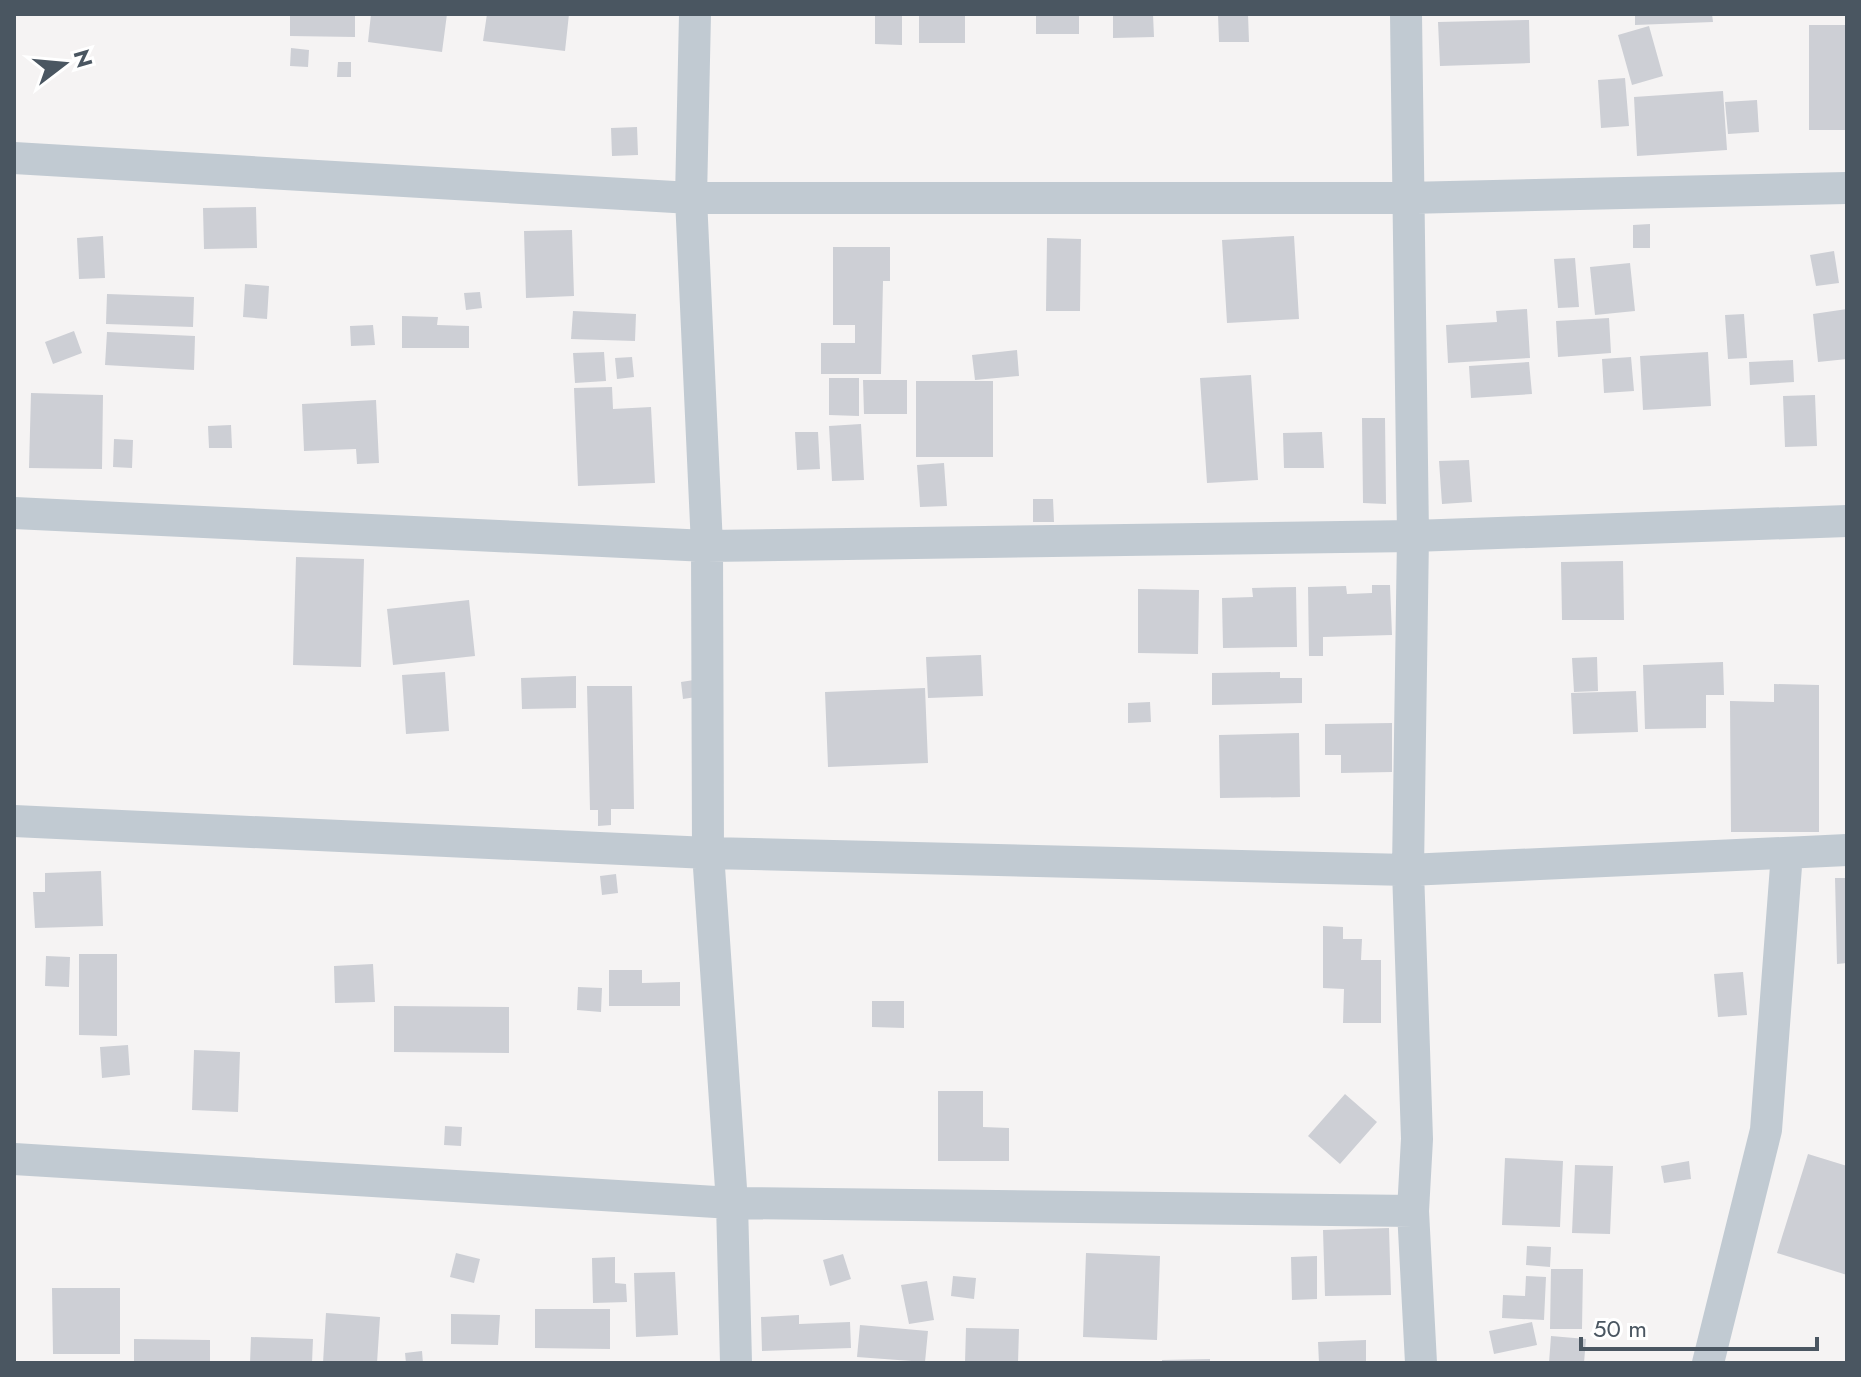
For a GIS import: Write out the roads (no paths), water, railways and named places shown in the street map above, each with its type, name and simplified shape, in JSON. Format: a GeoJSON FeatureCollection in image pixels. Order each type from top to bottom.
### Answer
{"type":"FeatureCollection","features":[{"type":"Feature","properties":{"kind":"street"},"geometry":{"type":"LineString","coordinates":[[695,14],[691,198],[707,546],[708,853],[732,1203],[736,1363]]}},
{"type":"Feature","properties":{"kind":"street"},"geometry":{"type":"LineString","coordinates":[[1406,14],[1406,198],[1413,536],[1408,870],[1417,1139],[1413,1211],[1421,1363]]}},
{"type":"Feature","properties":{"kind":"street"},"geometry":{"type":"LineString","coordinates":[[14,158],[691,198],[1406,198],[1847,188]]}},
{"type":"Feature","properties":{"kind":"street"},"geometry":{"type":"LineString","coordinates":[[14,513],[707,546],[1413,536],[1847,521]]}},
{"type":"Feature","properties":{"kind":"street"},"geometry":{"type":"LineString","coordinates":[[14,821],[708,853],[1408,870],[1847,850]]}},
{"type":"Feature","properties":{"kind":"street"},"geometry":{"type":"LineString","coordinates":[[1708,1363],[1766,1130],[1787,853]]}},
{"type":"Feature","properties":{"kind":"street"},"geometry":{"type":"LineString","coordinates":[[14,1159],[732,1203],[1413,1211]]}}]}
